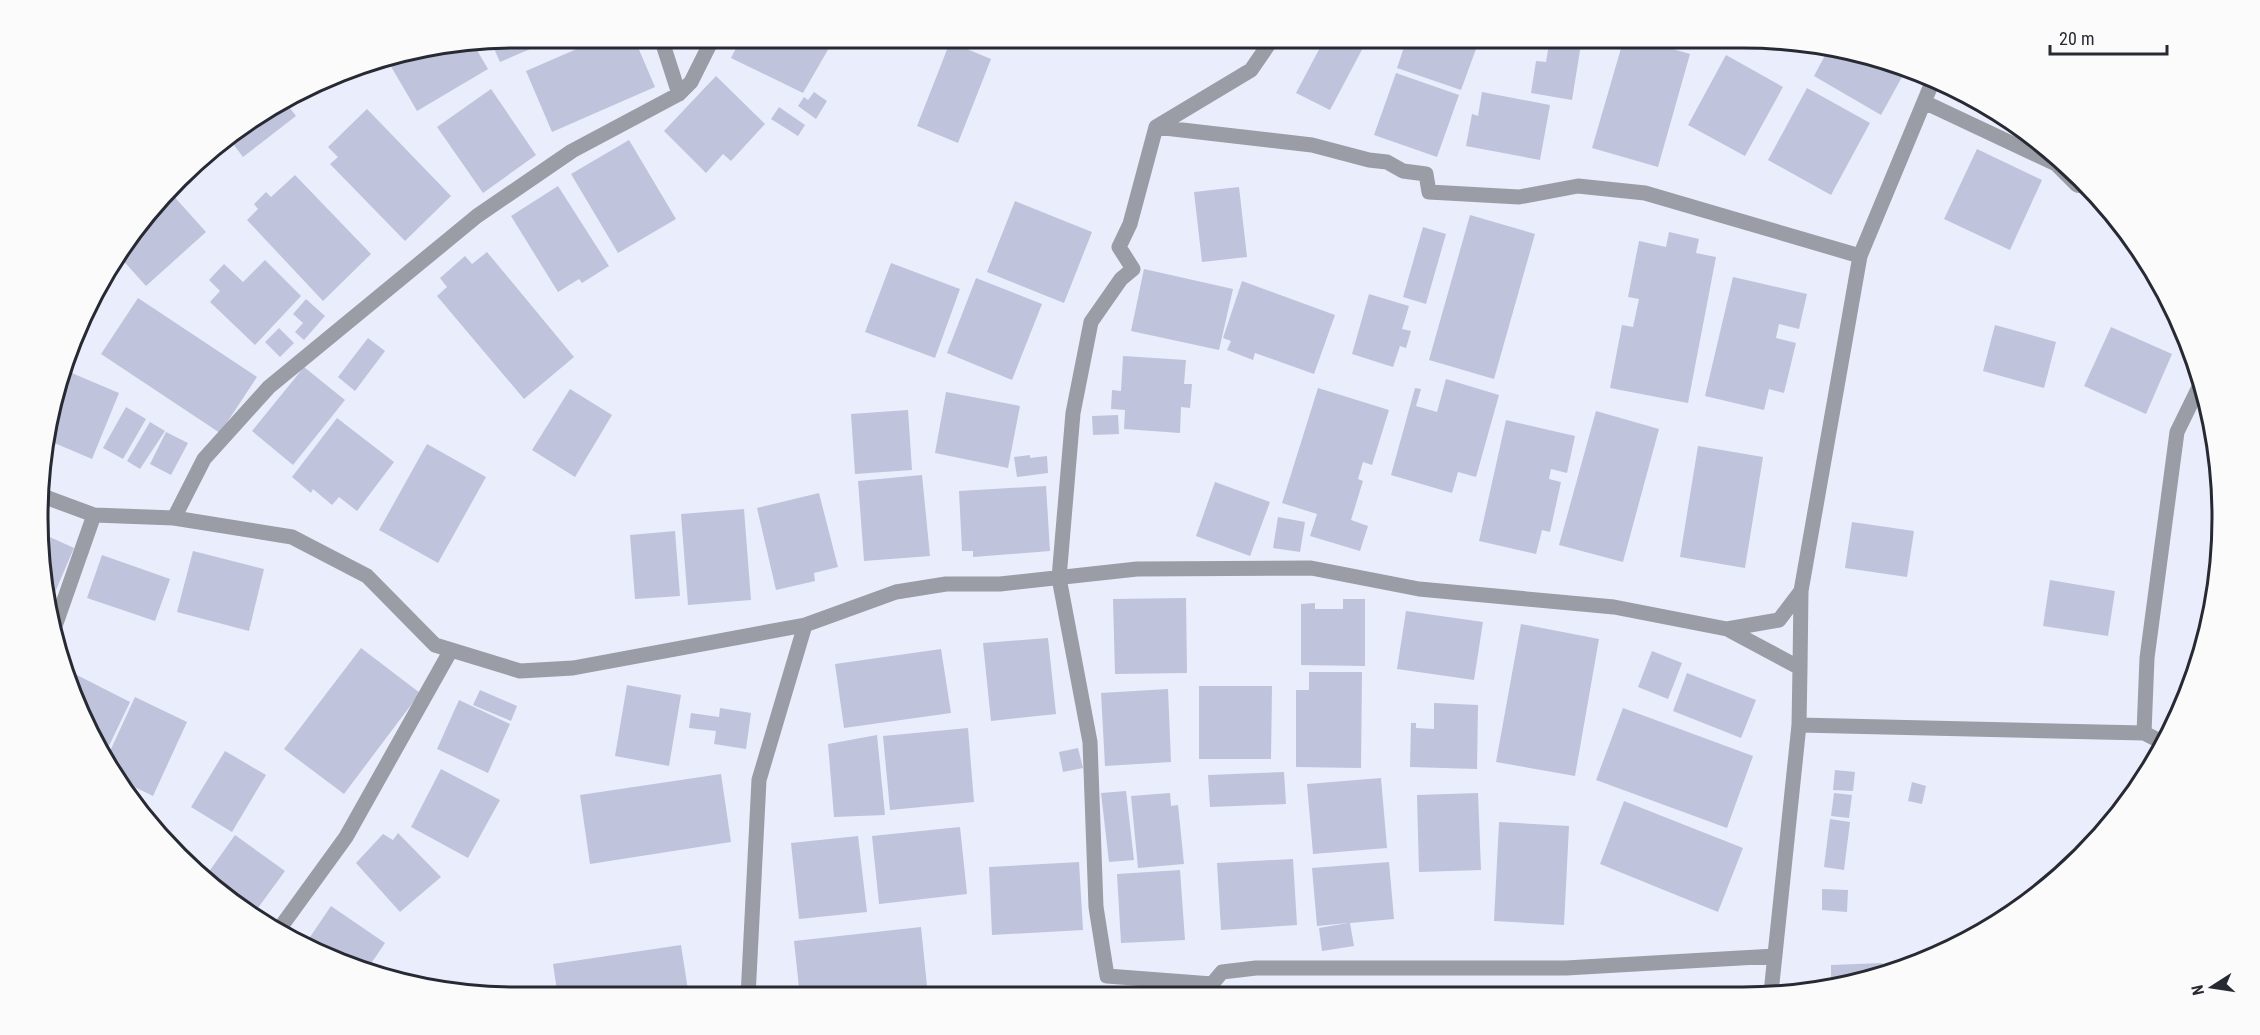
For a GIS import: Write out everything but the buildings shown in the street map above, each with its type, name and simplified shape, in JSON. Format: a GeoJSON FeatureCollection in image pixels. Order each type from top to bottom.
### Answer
{"type":"FeatureCollection","features":[{"type":"Feature","properties":{"kind":"street"},"geometry":{"type":"LineString","coordinates":[[664,48],[679,94]]}},
{"type":"Feature","properties":{"kind":"street"},"geometry":{"type":"LineString","coordinates":[[174,518],[204,459],[269,387],[477,216],[572,151],[679,94],[691,82],[708,48]]}},
{"type":"Feature","properties":{"kind":"street"},"geometry":{"type":"LineString","coordinates":[[1196,987],[1107,976],[1096,907],[1090,742],[1059,578],[1073,413],[1091,322],[1121,279],[1132,269],[1119,247],[1130,224],[1156,127],[1251,70],[1266,48]]}},
{"type":"Feature","properties":{"kind":"street"},"geometry":{"type":"LineString","coordinates":[[1772,986],[1799,725],[1801,591],[1860,256],[1930,87]]}},
{"type":"Feature","properties":{"kind":"street"},"geometry":{"type":"LineString","coordinates":[[1924,102],[2044,158]]}},
{"type":"Feature","properties":{"kind":"street"},"geometry":{"type":"LineString","coordinates":[[1156,127],[1312,145],[1369,160],[1387,162],[1403,171],[1426,174],[1430,192],[1519,197],[1578,186],[1645,193],[1860,256]]}},
{"type":"Feature","properties":{"kind":"street"},"geometry":{"type":"LineString","coordinates":[[2144,734],[2147,658],[2177,432],[2195,394]]}},
{"type":"Feature","properties":{"kind":"street"},"geometry":{"type":"LineString","coordinates":[[49,498],[94,515],[174,518],[292,537],[367,576],[435,645],[520,671],[562,669],[805,625],[896,592],[946,584],[1000,584],[1137,569],[1311,568],[1419,589],[1614,607],[1727,629],[1800,668]]}},
{"type":"Feature","properties":{"kind":"street"},"geometry":{"type":"LineString","coordinates":[[59,616],[94,515]]}},
{"type":"Feature","properties":{"kind":"street"},"geometry":{"type":"LineString","coordinates":[[1727,629],[1779,620],[1801,591]]}},
{"type":"Feature","properties":{"kind":"street"},"geometry":{"type":"LineString","coordinates":[[749,987],[759,780],[805,625]]}},
{"type":"Feature","properties":{"kind":"street"},"geometry":{"type":"LineString","coordinates":[[283,924],[346,837],[451,650]]}},
{"type":"Feature","properties":{"kind":"street"},"geometry":{"type":"LineString","coordinates":[[1799,725],[2144,734],[2156,739]]}},
{"type":"Feature","properties":{"kind":"street"},"geometry":{"type":"LineString","coordinates":[[1213,987],[1222,972],[1256,968],[1566,968],[1774,956]]}}]}
